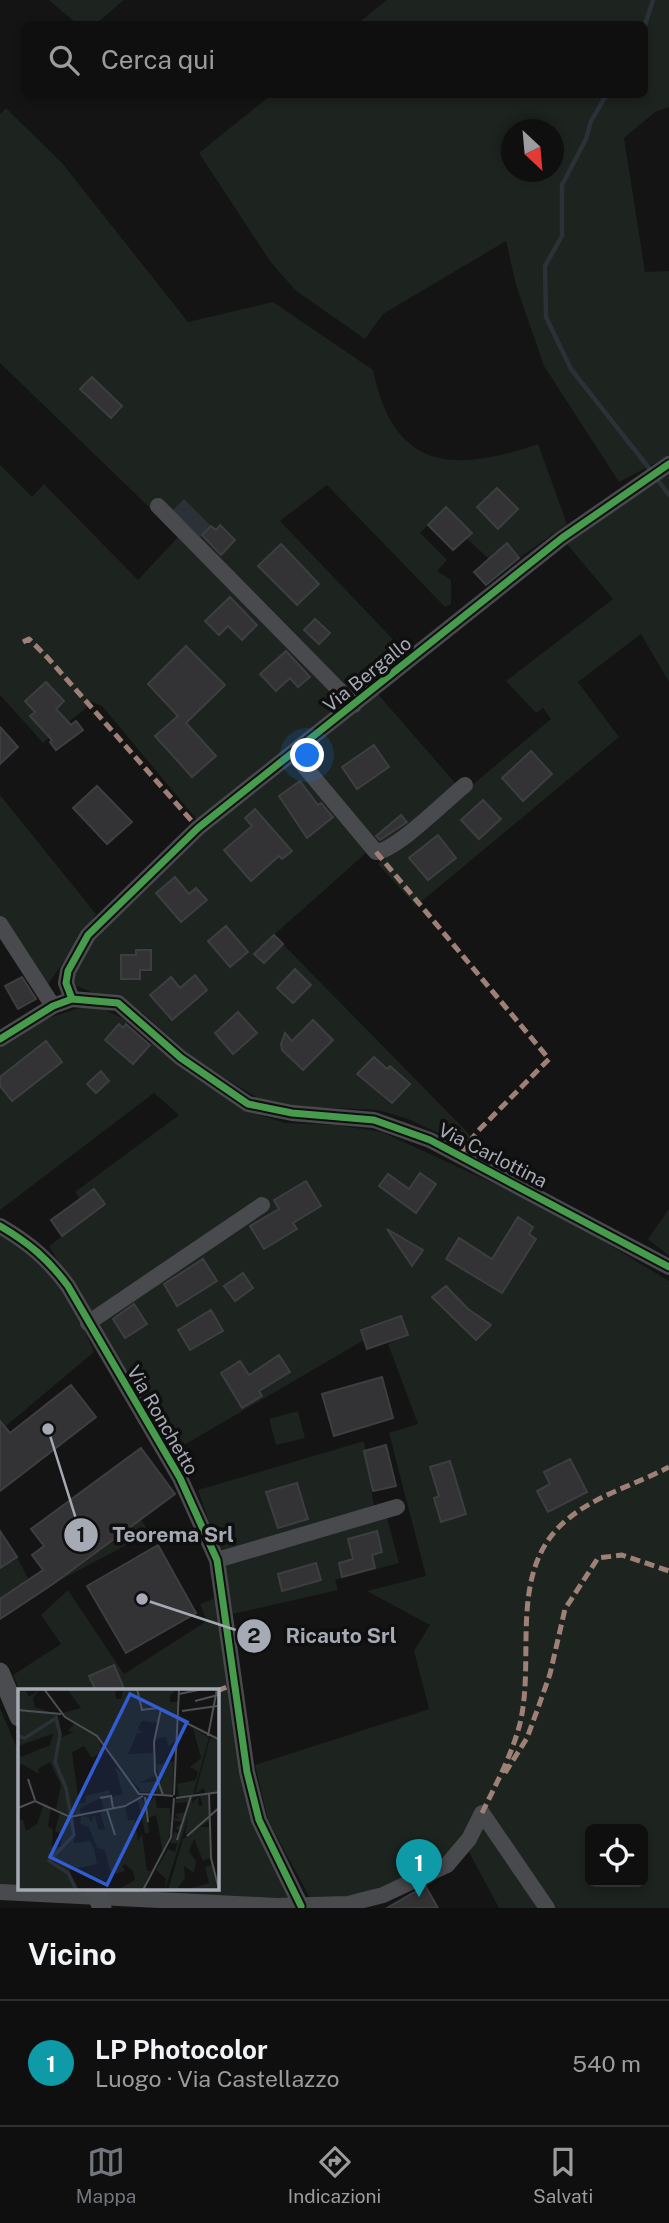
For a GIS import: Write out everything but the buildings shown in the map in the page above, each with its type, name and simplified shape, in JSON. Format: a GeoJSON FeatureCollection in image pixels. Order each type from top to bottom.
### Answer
{"type":"FeatureCollection","features":[{"type":"Feature","properties":{"kind":"main road"},"geometry":{"type":"LineString","coordinates":[[0,1672],[18,1715]]}},
{"type":"Feature","properties":{"kind":"street","name":"Via Bergallo"},"geometry":{"type":"LineString","coordinates":[[72,999],[66,982],[68,971],[88,935],[198,828],[562,538],[667,465]]}},
{"type":"Feature","properties":{"kind":"street"},"geometry":{"type":"LineString","coordinates":[[158,506],[354,705]]}},
{"type":"Feature","properties":{"kind":"street"},"geometry":{"type":"LineString","coordinates":[[294,754],[376,852],[386,851],[400,841],[465,785]]}},
{"type":"Feature","properties":{"kind":"street"},"geometry":{"type":"LineString","coordinates":[[0,924],[53,1006]]}},
{"type":"Feature","properties":{"kind":"street","name":"Via Carlottina"},"geometry":{"type":"LineString","coordinates":[[0,1039],[53,1006],[72,999],[118,1003],[181,1058],[248,1104],[292,1113],[374,1119],[430,1140],[669,1267]]}},
{"type":"Feature","properties":{"kind":"street"},"geometry":{"type":"LineString","coordinates":[[88,1323],[262,1205]]}},
{"type":"Feature","properties":{"kind":"street","name":"Via Ronchetto"},"geometry":{"type":"LineString","coordinates":[[0,1226],[28,1242],[48,1260],[180,1478],[217,1560],[247,1772],[258,1820],[301,1906]]}},
{"type":"Feature","properties":{"kind":"street"},"geometry":{"type":"LineString","coordinates":[[217,1560],[397,1507]]}},
{"type":"Feature","properties":{"kind":"street"},"geometry":{"type":"LineString","coordinates":[[0,1892],[301,1906],[348,1903],[383,1895],[447,1865],[469,1839],[482,1813],[547,1908]]}},
{"type":"Feature","properties":{"kind":"shaded area"},"geometry":{"type":"Polygon","coordinates":[[[49,0],[124,0],[100,21],[74,21],[49,0]]]}},
{"type":"Feature","properties":{"kind":"shaded area"},"geometry":{"type":"Polygon","coordinates":[[[387,0],[669,0],[669,107],[655,112],[624,138],[645,272],[669,271],[669,456],[619,482],[544,366],[516,285],[506,241],[383,314],[365,339],[295,290],[270,261],[199,153],[267,98],[648,98],[648,21],[361,21],[387,0]]]}},
{"type":"Feature","properties":{"kind":"shaded area"},"geometry":{"type":"Polygon","coordinates":[[[6,108],[62,163],[188,322],[273,302],[373,370],[383,403],[396,428],[412,445],[432,456],[454,460],[479,459],[538,444],[567,524],[519,558],[507,544],[489,559],[466,538],[471,532],[446,507],[420,533],[447,560],[437,571],[451,580],[451,604],[445,607],[327,485],[280,521],[406,653],[198,821],[102,706],[90,701],[87,707],[43,743],[0,695],[0,465],[32,497],[44,484],[138,580],[179,536],[0,363],[0,114],[6,108]]]}},
{"type":"Feature","properties":{"kind":"shaded area"},"geometry":{"type":"Polygon","coordinates":[[[669,472],[669,682],[641,634],[578,682],[619,737],[416,906],[378,864],[551,719],[543,708],[536,713],[506,681],[613,599],[566,543],[669,472]]]}},
{"type":"Feature","properties":{"kind":"shaded area"},"geometry":{"type":"Polygon","coordinates":[[[184,499],[211,526],[200,537],[173,510],[184,499]]]}},
{"type":"Feature","properties":{"kind":"shaded area"},"geometry":{"type":"Polygon","coordinates":[[[377,693],[456,784],[384,846],[378,845],[309,763],[308,752],[377,693]]]}},
{"type":"Feature","properties":{"kind":"shaded area"},"geometry":{"type":"Polygon","coordinates":[[[294,761],[367,852],[274,935],[474,1139],[466,1146],[408,1119],[378,1110],[285,1106],[261,1100],[194,1059],[143,1013],[74,985],[73,974],[89,939],[183,850],[294,761]]]}},
{"type":"Feature","properties":{"kind":"shaded area"},"geometry":{"type":"Polygon","coordinates":[[[0,795],[96,914],[47,986],[0,918],[0,795]]]}},
{"type":"Feature","properties":{"kind":"shaded area"},"geometry":{"type":"Polygon","coordinates":[[[92,1004],[129,1021],[123,1028],[119,1025],[133,1064],[153,1041],[177,1065],[246,1111],[286,1123],[337,1125],[382,1132],[550,1209],[669,1281],[669,1908],[499,1908],[469,1852],[461,1847],[389,1884],[353,1895],[311,1900],[268,1820],[255,1765],[429,1709],[414,1651],[430,1625],[367,1591],[426,1576],[389,1433],[418,1424],[388,1344],[408,1335],[401,1316],[361,1329],[364,1340],[172,1452],[49,1246],[105,1205],[94,1189],[80,1199],[75,1192],[179,1115],[154,1093],[0,1210],[0,1046],[45,1019],[92,1004]]]}},
{"type":"Feature","properties":{"kind":"shaded area"},"geometry":{"type":"Polygon","coordinates":[[[669,1209],[669,1256],[648,1239],[669,1209]]]}},
{"type":"Feature","properties":{"kind":"shaded area"},"geometry":{"type":"Polygon","coordinates":[[[0,1235],[46,1270],[68,1300],[94,1352],[0,1431],[0,1235]]]}},
{"type":"Feature","properties":{"kind":"shaded area"},"geometry":{"type":"Polygon","coordinates":[[[298,1411],[305,1438],[276,1445],[269,1419],[298,1411]]]}},
{"type":"Feature","properties":{"kind":"shaded area"},"geometry":{"type":"Polygon","coordinates":[[[364,1441],[374,1506],[219,1551],[198,1490],[364,1441]]]}},
{"type":"Feature","properties":{"kind":"shaded area"},"geometry":{"type":"Polygon","coordinates":[[[387,1518],[399,1563],[335,1580],[338,1590],[233,1614],[224,1562],[387,1518]]]}},
{"type":"Feature","properties":{"kind":"shaded area"},"geometry":{"type":"Polygon","coordinates":[[[141,1519],[149,1533],[53,1584],[141,1519]]]}},
{"type":"Feature","properties":{"kind":"shaded area"},"geometry":{"type":"Polygon","coordinates":[[[17,1557],[29,1580],[0,1599],[0,1568],[17,1557]]]}},
{"type":"Feature","properties":{"kind":"shaded area"},"geometry":{"type":"Polygon","coordinates":[[[68,1590],[124,1674],[207,1621],[200,1604],[216,1598],[239,1769],[290,1900],[104,1890],[219,1890],[219,1689],[19,1689],[13,1675],[61,1644],[41,1615],[68,1590]]]}},
{"type":"Feature","properties":{"kind":"shaded area"},"geometry":{"type":"Polygon","coordinates":[[[0,1708],[18,1751],[18,1888],[0,1886],[0,1708]]]}},
{"type":"Feature","properties":{"kind":"waterway"},"geometry":{"type":"LineString","coordinates":[[646,21],[653,0]]}},
{"type":"Feature","properties":{"kind":"waterway"},"geometry":{"type":"LineString","coordinates":[[605,98],[591,121],[586,139],[562,185],[562,236],[545,266],[546,317],[571,369],[652,472]]}},
{"type":"Feature","properties":{"kind":"waterway"},"geometry":{"type":"LineString","coordinates":[[657,479],[669,495]]}},
{"type":"Feature","properties":{"kind":"marked path"},"geometry":{"type":"LineString","coordinates":[[23,642],[29,639],[47,657],[198,828]]}},
{"type":"Feature","properties":{"kind":"marked path"},"geometry":{"type":"LineString","coordinates":[[376,852],[549,1059],[478,1131],[459,1155]]}},
{"type":"Feature","properties":{"kind":"marked path"},"geometry":{"type":"LineString","coordinates":[[482,1813],[509,1755],[521,1719],[525,1693],[527,1612],[530,1585],[537,1561],[550,1538],[580,1510],[669,1467]]}},
{"type":"Feature","properties":{"kind":"marked path"},"geometry":{"type":"LineString","coordinates":[[505,1773],[527,1738],[538,1708],[550,1674],[565,1609],[598,1558],[622,1555],[669,1571]]}},
{"type":"Feature","properties":{"kind":"marked path"},"geometry":{"type":"LineString","coordinates":[[219,1690],[234,1684]]}},
{"type":"Feature","properties":{"kind":"cycle path"},"geometry":{"type":"LineString","coordinates":[[72,999],[66,983],[68,971],[88,935],[198,828],[562,538],[669,464]]}},
{"type":"Feature","properties":{"kind":"cycle path"},"geometry":{"type":"LineString","coordinates":[[0,1039],[53,1006],[72,999],[118,1003],[181,1058],[248,1104],[292,1113],[374,1120],[430,1140],[669,1267]]}},
{"type":"Feature","properties":{"kind":"cycle path"},"geometry":{"type":"LineString","coordinates":[[0,1226],[37,1252],[68,1286],[180,1478],[217,1560],[247,1772],[259,1820],[301,1906]]}},
{"type":"Feature","properties":{"kind":"place","name":"Teorema Srl"},"geometry":{"type":"Point","coordinates":[48,1429]}},
{"type":"Feature","properties":{"kind":"place","name":"Ricauto Srl"},"geometry":{"type":"Point","coordinates":[142,1599]}},
{"type":"Feature","properties":{"kind":"place","name":"LP Photocolor"},"geometry":{"type":"Point","coordinates":[419,1897]}}]}
